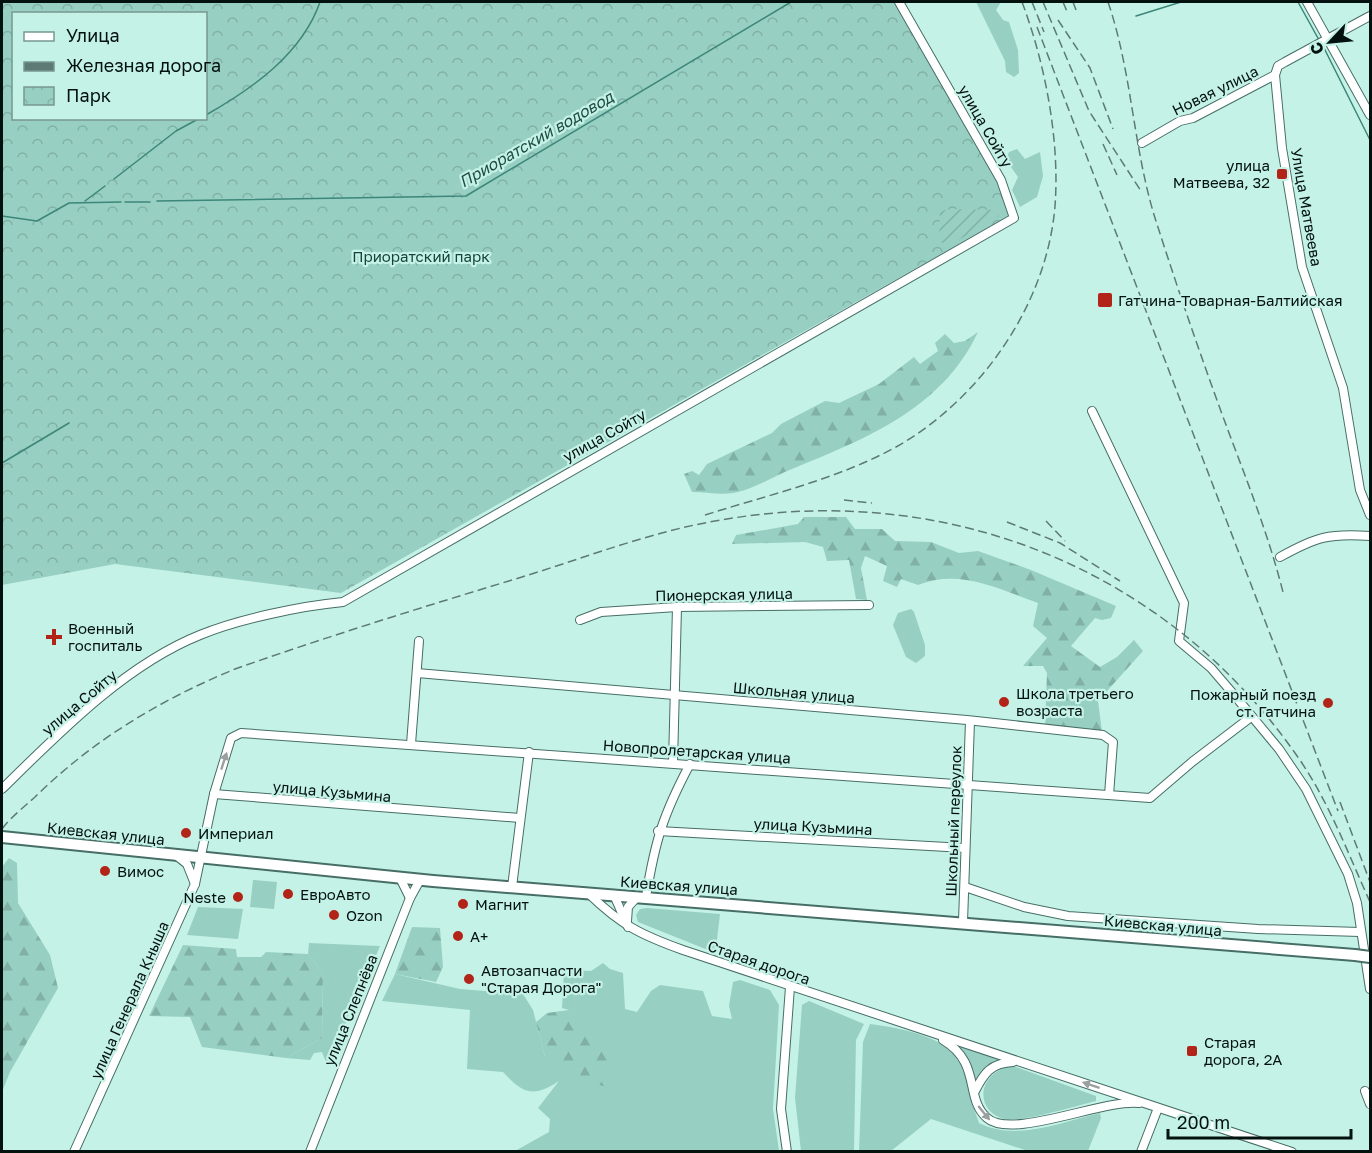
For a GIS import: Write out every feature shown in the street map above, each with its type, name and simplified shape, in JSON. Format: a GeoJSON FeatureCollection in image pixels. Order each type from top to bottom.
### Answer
{"type":"FeatureCollection","features":[{"type":"Feature","properties":{"kind":"main road","name":"Киевская улица"},"geometry":{"type":"LineString","coordinates":[[2,837],[420,880],[963,922],[1371,957]]}},
{"type":"Feature","properties":{"kind":"street","name":"улица Сойту"},"geometry":{"type":"LineString","coordinates":[[2,789],[96,701],[183,643],[232,623],[319,604],[343,602],[1014,218],[1001,180],[899,2]]}},
{"type":"Feature","properties":{"kind":"street"},"geometry":{"type":"LineString","coordinates":[[1307,2],[1327,40],[1367,102],[1371,115]]}},
{"type":"Feature","properties":{"kind":"street","name":"Новая улица"},"geometry":{"type":"LineString","coordinates":[[1142,143],[1180,121],[1193,118],[1275,75],[1278,66],[1371,16]]}},
{"type":"Feature","properties":{"kind":"street","name":"Улица Матвеева"},"geometry":{"type":"LineString","coordinates":[[1275,75],[1282,148],[1302,267],[1342,388],[1360,490],[1371,515]]}},
{"type":"Feature","properties":{"kind":"street"},"geometry":{"type":"LineString","coordinates":[[1092,411],[1184,603],[1179,641],[1211,668],[1292,766],[1331,837],[1357,903],[1371,989]]}},
{"type":"Feature","properties":{"kind":"street"},"geometry":{"type":"LineString","coordinates":[[1280,557],[1314,539],[1339,534],[1371,536]]}},
{"type":"Feature","properties":{"kind":"street","name":"Пионерская улица"},"geometry":{"type":"LineString","coordinates":[[580,620],[601,612],[676,607],[869,605]]}},
{"type":"Feature","properties":{"kind":"street"},"geometry":{"type":"LineString","coordinates":[[673,762],[676,607]]}},
{"type":"Feature","properties":{"kind":"street"},"geometry":{"type":"LineString","coordinates":[[411,744],[419,641]]}},
{"type":"Feature","properties":{"kind":"street","name":"Школьная улица"},"geometry":{"type":"LineString","coordinates":[[417,673],[970,721],[1103,735],[1113,742],[1109,795]]}},
{"type":"Feature","properties":{"kind":"street","name":"Новопролетарская улица"},"geometry":{"type":"LineString","coordinates":[[241,733],[673,762],[1150,798],[1192,762],[1251,717]]}},
{"type":"Feature","properties":{"kind":"street","name":"Школьный переулок"},"geometry":{"type":"LineString","coordinates":[[963,922],[970,721]]}},
{"type":"Feature","properties":{"kind":"street","name":"улица Генерала Кныша"},"geometry":{"type":"LineString","coordinates":[[74,1152],[195,884],[214,794],[231,738],[241,733]]}},
{"type":"Feature","properties":{"kind":"street"},"geometry":{"type":"LineString","coordinates":[[512,887],[529,752]]}},
{"type":"Feature","properties":{"kind":"street"},"geometry":{"type":"LineString","coordinates":[[629,928],[626,914],[628,907],[642,897],[658,831],[667,806],[690,764]]}},
{"type":"Feature","properties":{"kind":"street","name":"улица Кузьмина"},"geometry":{"type":"LineString","coordinates":[[214,794],[520,818]]}},
{"type":"Feature","properties":{"kind":"street","name":"улица Кузьмина"},"geometry":{"type":"LineString","coordinates":[[658,831],[965,848]]}},
{"type":"Feature","properties":{"kind":"street"},"geometry":{"type":"LineString","coordinates":[[176,855],[187,864],[195,884]]}},
{"type":"Feature","properties":{"kind":"street"},"geometry":{"type":"LineString","coordinates":[[400,878],[410,898]]}},
{"type":"Feature","properties":{"kind":"street","name":"улица Слепнёва"},"geometry":{"type":"LineString","coordinates":[[310,1152],[410,898],[420,880]]}},
{"type":"Feature","properties":{"kind":"street","name":"Киевская улица"},"geometry":{"type":"LineString","coordinates":[[965,887],[1024,907],[1068,916],[1258,929],[1360,932]]}},
{"type":"Feature","properties":{"kind":"street","name":"Старая дорога"},"geometry":{"type":"LineString","coordinates":[[589,894],[613,918],[657,941],[1292,1152]]}},
{"type":"Feature","properties":{"kind":"street"},"geometry":{"type":"LineString","coordinates":[[614,896],[629,928]]}},
{"type":"Feature","properties":{"kind":"street"},"geometry":{"type":"LineString","coordinates":[[613,918],[611,910],[614,896]]}},
{"type":"Feature","properties":{"kind":"street"},"geometry":{"type":"LineString","coordinates":[[787,1152],[782,1109],[790,987]]}},
{"type":"Feature","properties":{"kind":"street","name":"Старая дорога"},"geometry":{"type":"LineString","coordinates":[[932,1033],[952,1045],[962,1056],[980,1110],[987,1118],[1007,1126],[1120,1103],[1146,1104]]}},
{"type":"Feature","properties":{"kind":"street"},"geometry":{"type":"LineString","coordinates":[[975,1091],[987,1070],[1004,1062],[1017,1061]]}},
{"type":"Feature","properties":{"kind":"street"},"geometry":{"type":"LineString","coordinates":[[1365,1090],[1371,1104]]}},
{"type":"Feature","properties":{"kind":"street"},"geometry":{"type":"LineString","coordinates":[[1141,1152],[1158,1108]]}},
{"type":"Feature","properties":{"kind":"green space","name":"Приоратский парк"},"geometry":{"type":"Polygon","coordinates":[[[2,2],[897,2],[994,173],[1010,215],[341,593],[115,564],[2,585],[2,2]]]}},
{"type":"Feature","properties":{"kind":"green space"},"geometry":{"type":"Polygon","coordinates":[[[976,2],[1001,2],[996,10],[1003,20],[1009,22],[1018,50],[1019,73],[1014,77],[1006,72],[1005,61],[976,2]]]}},
{"type":"Feature","properties":{"kind":"green space"},"geometry":{"type":"Polygon","coordinates":[[[1017,149],[1025,159],[1040,152],[1043,176],[1037,197],[1020,207],[1012,190],[1018,177],[1006,160],[1009,152],[1017,149]]]}},
{"type":"Feature","properties":{"kind":"green space"},"geometry":{"type":"Polygon","coordinates":[[[998,210],[999,216],[955,242],[939,243],[940,211],[998,210]]]}},
{"type":"Feature","properties":{"kind":"green space"},"geometry":{"type":"Polygon","coordinates":[[[978,332],[963,359],[944,382],[923,401],[873,433],[748,489],[728,494],[692,492],[684,474],[692,471],[699,475],[707,464],[772,433],[781,424],[825,401],[839,403],[879,384],[914,357],[920,364],[938,351],[935,343],[945,334],[954,343],[965,341],[978,332]]]}},
{"type":"Feature","properties":{"kind":"green space"},"geometry":{"type":"Polygon","coordinates":[[[804,517],[846,517],[855,529],[882,529],[895,541],[931,542],[959,553],[978,551],[1031,570],[1116,606],[1111,618],[1102,620],[1095,618],[1071,646],[1100,667],[1117,657],[1134,640],[1143,651],[1098,701],[1102,732],[1045,726],[1047,673],[1043,666],[1023,666],[1047,638],[1033,626],[1038,603],[979,582],[964,580],[933,580],[918,585],[901,579],[897,587],[883,581],[887,566],[865,556],[861,568],[867,600],[856,599],[849,560],[827,561],[823,547],[805,542],[732,544],[736,535],[798,524],[804,517]]]}},
{"type":"Feature","properties":{"kind":"green space"},"geometry":{"type":"Polygon","coordinates":[[[911,609],[925,645],[925,656],[916,663],[906,657],[893,625],[898,613],[911,609]]]}},
{"type":"Feature","properties":{"kind":"green space"},"geometry":{"type":"Polygon","coordinates":[[[9,858],[17,863],[18,903],[50,955],[58,988],[10,1072],[2,1092],[2,867],[9,858]]]}},
{"type":"Feature","properties":{"kind":"green space"},"geometry":{"type":"Polygon","coordinates":[[[253,880],[277,882],[274,909],[250,907],[253,880]]]}},
{"type":"Feature","properties":{"kind":"green space"},"geometry":{"type":"Polygon","coordinates":[[[198,907],[243,909],[238,939],[187,935],[198,907]]]}},
{"type":"Feature","properties":{"kind":"green space"},"geometry":{"type":"Polygon","coordinates":[[[640,909],[720,914],[716,948],[708,950],[638,922],[636,915],[640,909]]]}},
{"type":"Feature","properties":{"kind":"green space"},"geometry":{"type":"Polygon","coordinates":[[[412,927],[440,928],[443,967],[436,982],[395,974],[412,927]]]}},
{"type":"Feature","properties":{"kind":"green space"},"geometry":{"type":"Polygon","coordinates":[[[309,943],[380,946],[366,979],[358,989],[332,1061],[326,1062],[322,1052],[314,1053],[310,1060],[286,1058],[322,1038],[323,973],[308,954],[309,943]]]}},
{"type":"Feature","properties":{"kind":"green space"},"geometry":{"type":"Polygon","coordinates":[[[183,945],[236,949],[237,957],[261,957],[266,952],[308,954],[323,973],[322,1038],[286,1058],[202,1047],[190,1017],[149,1016],[183,945]]]}},
{"type":"Feature","properties":{"kind":"green space"},"geometry":{"type":"Polygon","coordinates":[[[603,963],[610,969],[623,973],[625,1009],[637,1012],[651,991],[660,985],[703,991],[712,1016],[732,1019],[729,1006],[733,982],[740,980],[770,990],[779,1005],[773,1109],[779,1151],[515,1151],[549,1132],[550,1119],[538,1108],[559,1081],[542,1090],[529,1091],[517,1085],[503,1072],[467,1069],[470,1010],[382,1001],[395,974],[460,989],[523,994],[533,1010],[545,1057],[569,1010],[562,1008],[564,970],[591,971],[603,963]]]}},
{"type":"Feature","properties":{"kind":"green space"},"geometry":{"type":"Polygon","coordinates":[[[809,1001],[864,1024],[856,1040],[854,1151],[801,1151],[795,1098],[802,1005],[809,1001]]]}},
{"type":"Feature","properties":{"kind":"green space"},"geometry":{"type":"Polygon","coordinates":[[[569,1010],[618,1052],[604,1086],[562,1079],[545,1057],[536,1022],[547,1013],[569,1010]]]}},
{"type":"Feature","properties":{"kind":"green space"},"geometry":{"type":"Polygon","coordinates":[[[870,1024],[909,1031],[937,1041],[958,1058],[964,1069],[979,1123],[1008,1131],[1024,1131],[1100,1113],[1101,1118],[1088,1151],[1028,1151],[931,1119],[891,1151],[859,1152],[863,1042],[870,1024]]]}},
{"type":"Feature","properties":{"kind":"green space"},"geometry":{"type":"Polygon","coordinates":[[[959,1045],[1002,1059],[987,1065],[975,1080],[959,1045]]]}},
{"type":"Feature","properties":{"kind":"green space"},"geometry":{"type":"Polygon","coordinates":[[[1013,1066],[1096,1096],[1096,1101],[1022,1119],[1004,1119],[987,1107],[984,1091],[993,1075],[1013,1066]]]}},
{"type":"Feature","properties":{"kind":"waterway"},"geometry":{"type":"LineString","coordinates":[[207,114],[241,94],[274,68],[301,38],[320,2]]}},
{"type":"Feature","properties":{"kind":"waterway","name":"Приоратский водовод"},"geometry":{"type":"LineString","coordinates":[[157,201],[466,196],[791,2]]}},
{"type":"Feature","properties":{"kind":"waterway","name":"Приоратский водовод"},"geometry":{"type":"LineString","coordinates":[[1136,16],[1181,2]]}},
{"type":"Feature","properties":{"kind":"waterway","name":"Приоратский водовод"},"geometry":{"type":"LineString","coordinates":[[1298,2],[1319,40]]}},
{"type":"Feature","properties":{"kind":"waterway","name":"Приоратский водовод"},"geometry":{"type":"LineString","coordinates":[[1323,46],[1370,140]]}},
{"type":"Feature","properties":{"kind":"waterway"},"geometry":{"type":"LineString","coordinates":[[114,179],[176,131],[196,120]]}},
{"type":"Feature","properties":{"kind":"waterway"},"geometry":{"type":"LineString","coordinates":[[85,201],[105,186]]}},
{"type":"Feature","properties":{"kind":"waterway","name":"Приоратский водовод"},"geometry":{"type":"LineString","coordinates":[[2,216],[37,221],[69,203],[121,202]]}},
{"type":"Feature","properties":{"kind":"waterway","name":"Приоратский водовод"},"geometry":{"type":"LineString","coordinates":[[125,202],[150,202]]}},
{"type":"Feature","properties":{"kind":"waterway"},"geometry":{"type":"LineString","coordinates":[[2,463],[69,423]]}},
{"type":"Feature","properties":{"kind":"railway"},"geometry":{"type":"LineString","coordinates":[[705,515],[827,477],[896,447],[927,427],[956,403],[982,375],[1024,313],[1039,278],[1049,243],[1055,206],[1056,181],[1049,102],[1038,50],[1022,2]]}},
{"type":"Feature","properties":{"kind":"railway"},"geometry":{"type":"LineString","coordinates":[[1032,2],[1044,32]]}},
{"type":"Feature","properties":{"kind":"railway"},"geometry":{"type":"LineString","coordinates":[[1043,2],[1089,111],[1141,191]]}},
{"type":"Feature","properties":{"kind":"railway"},"geometry":{"type":"LineString","coordinates":[[1063,2],[1068,14]]}},
{"type":"Feature","properties":{"kind":"railway"},"geometry":{"type":"LineString","coordinates":[[1073,2],[1076,10]]}},
{"type":"Feature","properties":{"kind":"railway"},"geometry":{"type":"LineString","coordinates":[[1108,2],[1122,55],[1142,164],[1155,218],[1200,353],[1265,531],[1283,592]]}},
{"type":"Feature","properties":{"kind":"railway"},"geometry":{"type":"LineString","coordinates":[[1058,20],[1090,68],[1113,129]]}},
{"type":"Feature","properties":{"kind":"railway"},"geometry":{"type":"LineString","coordinates":[[1037,27],[1338,811]]}},
{"type":"Feature","properties":{"kind":"railway"},"geometry":{"type":"LineString","coordinates":[[1103,144],[1117,175]]}},
{"type":"Feature","properties":{"kind":"railway"},"geometry":{"type":"LineString","coordinates":[[844,500],[872,503]]}},
{"type":"Feature","properties":{"kind":"railway"},"geometry":{"type":"LineString","coordinates":[[2,829],[57,776],[104,740],[154,708],[235,669],[670,531],[721,520],[804,511],[886,514],[966,528],[1042,552],[1115,587],[1181,633],[1242,688],[1295,753],[1327,807],[1370,902]]}},
{"type":"Feature","properties":{"kind":"railway"},"geometry":{"type":"LineString","coordinates":[[1046,521],[1065,541]]}},
{"type":"Feature","properties":{"kind":"railway"},"geometry":{"type":"LineString","coordinates":[[1007,522],[1060,543],[1120,581]]}},
{"type":"Feature","properties":{"kind":"railway"},"geometry":{"type":"LineString","coordinates":[[1340,802],[1370,882]]}},
{"type":"Feature","properties":{"kind":"railway"},"geometry":{"type":"LineString","coordinates":[[1370,809],[1370,843]]}},
{"type":"Feature","properties":{"kind":"place","name":"улица Матвеева, 32"},"geometry":{"type":"Point","coordinates":[1282,174]}},
{"type":"Feature","properties":{"kind":"place","name":"Гатчина-Товарная-Балтийская"},"geometry":{"type":"Point","coordinates":[1105,300]}},
{"type":"Feature","properties":{"kind":"place","name":"Военный госпиталь"},"geometry":{"type":"Point","coordinates":[54,637]}},
{"type":"Feature","properties":{"kind":"place","name":"Школа третьего возраста"},"geometry":{"type":"Point","coordinates":[1004,702]}},
{"type":"Feature","properties":{"kind":"place","name":"Пожарный поезд ст. Гатчина"},"geometry":{"type":"Point","coordinates":[1328,703]}},
{"type":"Feature","properties":{"kind":"place","name":"Империал"},"geometry":{"type":"Point","coordinates":[186,833]}},
{"type":"Feature","properties":{"kind":"place","name":"Вимос"},"geometry":{"type":"Point","coordinates":[105,871]}},
{"type":"Feature","properties":{"kind":"place","name":"ЕвроАвто"},"geometry":{"type":"Point","coordinates":[288,894]}},
{"type":"Feature","properties":{"kind":"place","name":"Neste"},"geometry":{"type":"Point","coordinates":[238,897]}},
{"type":"Feature","properties":{"kind":"place","name":"Магнит"},"geometry":{"type":"Point","coordinates":[463,904]}},
{"type":"Feature","properties":{"kind":"place","name":"Ozon"},"geometry":{"type":"Point","coordinates":[334,915]}},
{"type":"Feature","properties":{"kind":"place","name":"А+"},"geometry":{"type":"Point","coordinates":[458,936]}},
{"type":"Feature","properties":{"kind":"place","name":"Автозапчасти \"Старая Дорога\""},"geometry":{"type":"Point","coordinates":[469,979]}},
{"type":"Feature","properties":{"kind":"place","name":"Старая дорога, 2А"},"geometry":{"type":"Point","coordinates":[1192,1051]}}]}
